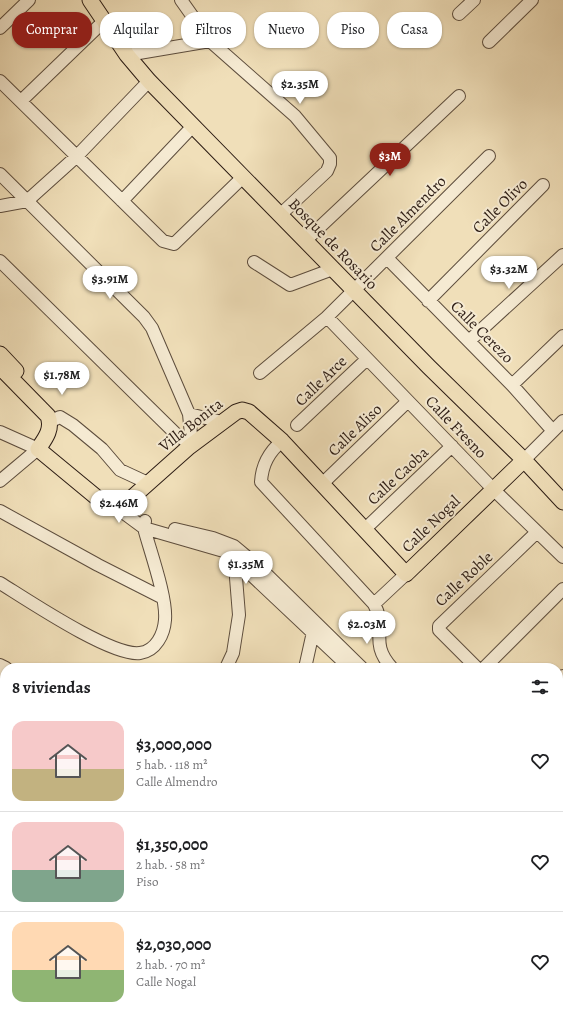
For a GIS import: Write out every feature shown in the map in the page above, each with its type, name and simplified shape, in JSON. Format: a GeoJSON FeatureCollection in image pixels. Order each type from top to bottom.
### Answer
{"type":"FeatureCollection","features":[{"type":"Feature","properties":{"kind":"main road","name":"Bosque de Rosario"},"geometry":{"type":"LineString","coordinates":[[90,0],[100,15]]}},
{"type":"Feature","properties":{"kind":"main road","name":"Bosque de Rosario"},"geometry":{"type":"LineString","coordinates":[[122,48],[149,81],[354,291],[524,460],[563,502]]}},
{"type":"Feature","properties":{"kind":"main road"},"geometry":{"type":"LineString","coordinates":[[0,354],[57,411],[55,419],[58,430],[41,451],[107,506],[117,508]]}},
{"type":"Feature","properties":{"kind":"main road"},"geometry":{"type":"LineString","coordinates":[[0,367],[55,419]]}},
{"type":"Feature","properties":{"kind":"main road","name":"Villa Bonita"},"geometry":{"type":"LineString","coordinates":[[117,508],[192,444],[236,412],[242,410],[249,412],[282,441],[365,528],[406,574]]}},
{"type":"Feature","properties":{"kind":"main road","name":"Calle Nogal"},"geometry":{"type":"LineString","coordinates":[[406,574],[524,460]]}},
{"type":"Feature","properties":{"kind":"street"},"geometry":{"type":"LineString","coordinates":[[0,28],[29,0]]}},
{"type":"Feature","properties":{"kind":"street"},"geometry":{"type":"LineString","coordinates":[[181,0],[189,12]]}},
{"type":"Feature","properties":{"kind":"street"},"geometry":{"type":"LineString","coordinates":[[459,14],[474,0]]}},
{"type":"Feature","properties":{"kind":"street"},"geometry":{"type":"LineString","coordinates":[[489,42],[532,0]]}},
{"type":"Feature","properties":{"kind":"street"},"geometry":{"type":"LineString","coordinates":[[21,102],[100,25]]}},
{"type":"Feature","properties":{"kind":"street"},"geometry":{"type":"LineString","coordinates":[[127,55],[181,46]]}},
{"type":"Feature","properties":{"kind":"street"},"geometry":{"type":"LineString","coordinates":[[218,48],[295,116],[330,158],[330,164],[327,171],[280,215]]}},
{"type":"Feature","properties":{"kind":"street"},"geometry":{"type":"LineString","coordinates":[[0,80],[163,241],[174,244],[243,177]]}},
{"type":"Feature","properties":{"kind":"street"},"geometry":{"type":"LineString","coordinates":[[0,206],[27,201],[77,156],[149,81]]}},
{"type":"Feature","properties":{"kind":"street"},"geometry":{"type":"LineString","coordinates":[[305,241],[459,96]]}},
{"type":"Feature","properties":{"kind":"street"},"geometry":{"type":"LineString","coordinates":[[122,201],[193,126]]}},
{"type":"Feature","properties":{"kind":"street","name":"Calle Almendro"},"geometry":{"type":"LineString","coordinates":[[260,373],[327,317],[489,156]]}},
{"type":"Feature","properties":{"kind":"street"},"geometry":{"type":"LineString","coordinates":[[0,174],[144,317],[152,328],[189,414],[192,444]]}},
{"type":"Feature","properties":{"kind":"street","name":"Calle Olivo"},"geometry":{"type":"LineString","coordinates":[[428,301],[543,185]]}},
{"type":"Feature","properties":{"kind":"street"},"geometry":{"type":"LineString","coordinates":[[469,341],[563,255]]}},
{"type":"Feature","properties":{"kind":"street","name":"Calle Cerezo"},"geometry":{"type":"LineString","coordinates":[[387,258],[512,385],[553,431]]}},
{"type":"Feature","properties":{"kind":"street"},"geometry":{"type":"LineString","coordinates":[[0,261],[177,435],[192,444]]}},
{"type":"Feature","properties":{"kind":"street"},"geometry":{"type":"LineString","coordinates":[[254,262],[290,285],[333,269]]}},
{"type":"Feature","properties":{"kind":"street","name":"Calle Fresno"},"geometry":{"type":"LineString","coordinates":[[327,317],[493,490],[563,557]]}},
{"type":"Feature","properties":{"kind":"street"},"geometry":{"type":"LineString","coordinates":[[512,385],[563,336]]}},
{"type":"Feature","properties":{"kind":"street","name":"Calle Arce"},"geometry":{"type":"LineString","coordinates":[[297,425],[367,359]]}},
{"type":"Feature","properties":{"kind":"street","name":"Calle Aliso"},"geometry":{"type":"LineString","coordinates":[[323,483],[408,401]]}},
{"type":"Feature","properties":{"kind":"street"},"geometry":{"type":"LineString","coordinates":[[189,414],[222,422]]}},
{"type":"Feature","properties":{"kind":"street"},"geometry":{"type":"LineString","coordinates":[[55,419],[73,424],[102,449],[120,470],[148,483]]}},
{"type":"Feature","properties":{"kind":"street","name":"Calle Nogal"},"geometry":{"type":"LineString","coordinates":[[524,460],[563,421]]}},
{"type":"Feature","properties":{"kind":"street"},"geometry":{"type":"LineString","coordinates":[[0,432],[41,451]]}},
{"type":"Feature","properties":{"kind":"street"},"geometry":{"type":"LineString","coordinates":[[282,441],[272,450],[266,460],[261,471],[261,482],[374,604],[380,617],[378,647],[387,663]]}},
{"type":"Feature","properties":{"kind":"street","name":"Calle Caoba"},"geometry":{"type":"LineString","coordinates":[[365,528],[452,446]]}},
{"type":"Feature","properties":{"kind":"street"},"geometry":{"type":"LineString","coordinates":[[0,481],[41,451]]}},
{"type":"Feature","properties":{"kind":"street"},"geometry":{"type":"LineString","coordinates":[[0,490],[41,451]]}},
{"type":"Feature","properties":{"kind":"street"},"geometry":{"type":"LineString","coordinates":[[117,508],[141,524],[225,551],[234,552],[259,567],[357,663]]}},
{"type":"Feature","properties":{"kind":"street"},"geometry":{"type":"LineString","coordinates":[[0,511],[98,566],[163,598]]}},
{"type":"Feature","properties":{"kind":"street"},"geometry":{"type":"LineString","coordinates":[[0,583],[63,622],[118,650],[140,654],[157,644],[163,632],[165,619],[163,598],[141,524]]}},
{"type":"Feature","properties":{"kind":"street","name":"Calle Roble"},"geometry":{"type":"LineString","coordinates":[[473,663],[438,630],[439,626],[537,532]]}},
{"type":"Feature","properties":{"kind":"street"},"geometry":{"type":"LineString","coordinates":[[234,552],[345,663]]}},
{"type":"Feature","properties":{"kind":"street"},"geometry":{"type":"LineString","coordinates":[[228,663],[233,653],[239,615],[234,552]]}},
{"type":"Feature","properties":{"kind":"street","name":"Calle Nogal"},"geometry":{"type":"LineString","coordinates":[[374,604],[406,574]]}},
{"type":"Feature","properties":{"kind":"street"},"geometry":{"type":"LineString","coordinates":[[489,663],[563,589]]}},
{"type":"Feature","properties":{"kind":"street"},"geometry":{"type":"LineString","coordinates":[[305,663],[313,632]]}}]}
